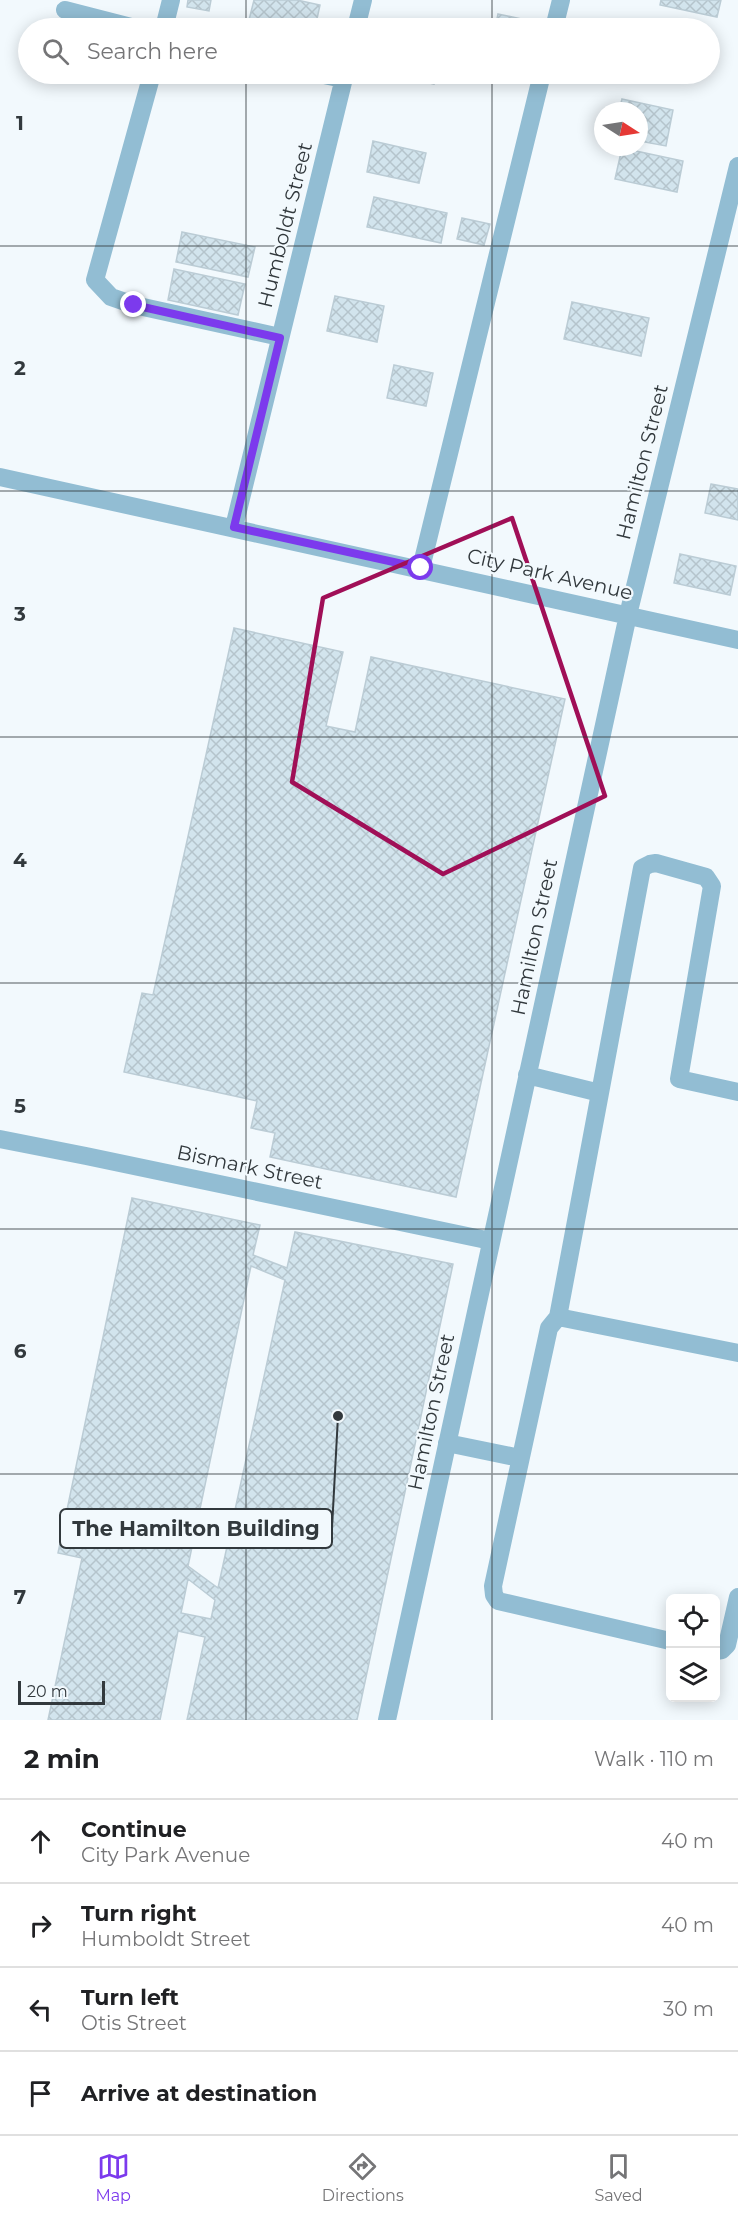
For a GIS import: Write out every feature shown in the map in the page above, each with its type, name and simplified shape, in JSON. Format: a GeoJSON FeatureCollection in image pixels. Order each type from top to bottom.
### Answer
{"type":"FeatureCollection","features":[{"type":"Feature","properties":{"kind":"street"},"geometry":{"type":"LineString","coordinates":[[166,18],[171,0]]}},
{"type":"Feature","properties":{"kind":"street"},"geometry":{"type":"LineString","coordinates":[[358,18],[363,0]]}},
{"type":"Feature","properties":{"kind":"street"},"geometry":{"type":"LineString","coordinates":[[556,18],[561,0]]}},
{"type":"Feature","properties":{"kind":"street"},"geometry":{"type":"LineString","coordinates":[[65,10],[96,18]]}},
{"type":"Feature","properties":{"kind":"street"},"geometry":{"type":"LineString","coordinates":[[149,84],[95,280],[111,297],[134,305],[280,338]]}},
{"type":"Feature","properties":{"kind":"street","name":"Humboldt Street"},"geometry":{"type":"LineString","coordinates":[[234,527],[342,84]]}},
{"type":"Feature","properties":{"kind":"street"},"geometry":{"type":"LineString","coordinates":[[421,568],[541,84]]}},
{"type":"Feature","properties":{"kind":"street","name":"Hamilton Street"},"geometry":{"type":"LineString","coordinates":[[387,1720],[628,615],[738,166]]}},
{"type":"Feature","properties":{"kind":"street","name":"City Park Avenue"},"geometry":{"type":"LineString","coordinates":[[0,477],[421,568],[738,640]]}},
{"type":"Feature","properties":{"kind":"street"},"geometry":{"type":"LineString","coordinates":[[666,1640],[498,1601],[494,1595],[493,1586],[549,1328],[558,1317],[642,868],[650,864],[656,863],[706,877],[712,886],[679,1079],[738,1092]]}},
{"type":"Feature","properties":{"kind":"street"},"geometry":{"type":"LineString","coordinates":[[527,1075],[600,1093]]}},
{"type":"Feature","properties":{"kind":"street","name":"Bismark Street"},"geometry":{"type":"LineString","coordinates":[[0,1139],[491,1241]]}},
{"type":"Feature","properties":{"kind":"street"},"geometry":{"type":"LineString","coordinates":[[558,1317],[738,1353]]}},
{"type":"Feature","properties":{"kind":"street"},"geometry":{"type":"LineString","coordinates":[[447,1443],[520,1458]]}},
{"type":"Feature","properties":{"kind":"street"},"geometry":{"type":"LineString","coordinates":[[720,1650],[727,1644],[738,1597]]}},
{"type":"Feature","properties":{"kind":"highlighted area"},"geometry":{"type":"Polygon","coordinates":[[[512,518],[605,796],[443,874],[292,782],[323,598],[512,518]]]}},
{"type":"Feature","properties":{"kind":"building"},"geometry":{"type":"Polygon","coordinates":[[[188,0],[211,0],[209,11],[187,7],[188,0]]]}},
{"type":"Feature","properties":{"kind":"building"},"geometry":{"type":"Polygon","coordinates":[[[254,0],[297,0],[320,5],[317,18],[250,18],[254,0]]]}},
{"type":"Feature","properties":{"kind":"building"},"geometry":{"type":"Polygon","coordinates":[[[661,0],[721,0],[717,17],[660,5],[661,0]]]}},
{"type":"Feature","properties":{"kind":"building"},"geometry":{"type":"Polygon","coordinates":[[[498,14],[517,18],[497,18],[498,14]]]}},
{"type":"Feature","properties":{"kind":"building"},"geometry":{"type":"Polygon","coordinates":[[[648,105],[673,110],[666,146],[648,143],[648,105]]]}},
{"type":"Feature","properties":{"kind":"building"},"geometry":{"type":"Polygon","coordinates":[[[373,141],[426,153],[419,183],[367,172],[373,141]]]}},
{"type":"Feature","properties":{"kind":"building"},"geometry":{"type":"Polygon","coordinates":[[[648,154],[683,161],[677,192],[615,179],[620,156],[648,156],[648,154]]]}},
{"type":"Feature","properties":{"kind":"building"},"geometry":{"type":"Polygon","coordinates":[[[374,197],[447,213],[441,243],[367,227],[374,197]]]}},
{"type":"Feature","properties":{"kind":"building"},"geometry":{"type":"Polygon","coordinates":[[[462,218],[490,224],[484,245],[457,239],[462,218]]]}},
{"type":"Feature","properties":{"kind":"building"},"geometry":{"type":"Polygon","coordinates":[[[182,232],[255,247],[248,277],[176,262],[182,232]]]}},
{"type":"Feature","properties":{"kind":"building"},"geometry":{"type":"Polygon","coordinates":[[[174,269],[245,284],[238,315],[168,300],[174,269]]]}},
{"type":"Feature","properties":{"kind":"building"},"geometry":{"type":"Polygon","coordinates":[[[335,296],[384,306],[377,342],[327,331],[335,296]]]}},
{"type":"Feature","properties":{"kind":"building"},"geometry":{"type":"Polygon","coordinates":[[[572,302],[649,318],[641,356],[564,339],[572,302]]]}},
{"type":"Feature","properties":{"kind":"building"},"geometry":{"type":"Polygon","coordinates":[[[394,365],[433,373],[426,406],[387,398],[394,365]]]}},
{"type":"Feature","properties":{"kind":"building"},"geometry":{"type":"Polygon","coordinates":[[[711,484],[738,489],[738,520],[705,513],[711,484]]]}},
{"type":"Feature","properties":{"kind":"building"},"geometry":{"type":"Polygon","coordinates":[[[680,554],[736,566],[730,595],[674,583],[680,554]]]}},
{"type":"Feature","properties":{"kind":"building"},"geometry":{"type":"Polygon","coordinates":[[[234,628],[343,652],[326,726],[355,732],[371,657],[565,699],[456,1197],[270,1157],[275,1133],[251,1128],[257,1101],[124,1072],[142,993],[153,995],[234,628]]]}},
{"type":"Feature","properties":{"kind":"building"},"geometry":{"type":"Polygon","coordinates":[[[132,1198],[260,1225],[253,1255],[287,1268],[295,1232],[453,1264],[357,1720],[187,1720],[205,1637],[178,1631],[160,1720],[48,1720],[82,1558],[58,1553],[132,1198]],[[251,1266],[188,1566],[218,1588],[285,1280],[251,1266]],[[188,1579],[181,1613],[211,1619],[215,1600],[188,1579]]]}},
{"type":"Feature","properties":{"kind":"place","name":"The Hamilton Building"},"geometry":{"type":"Point","coordinates":[338,1416]}},
{"type":"Feature","properties":{"kind":"route"},"geometry":{"type":"LineString","coordinates":[[134,305],[280,338],[234,527],[421,568]]}}]}
